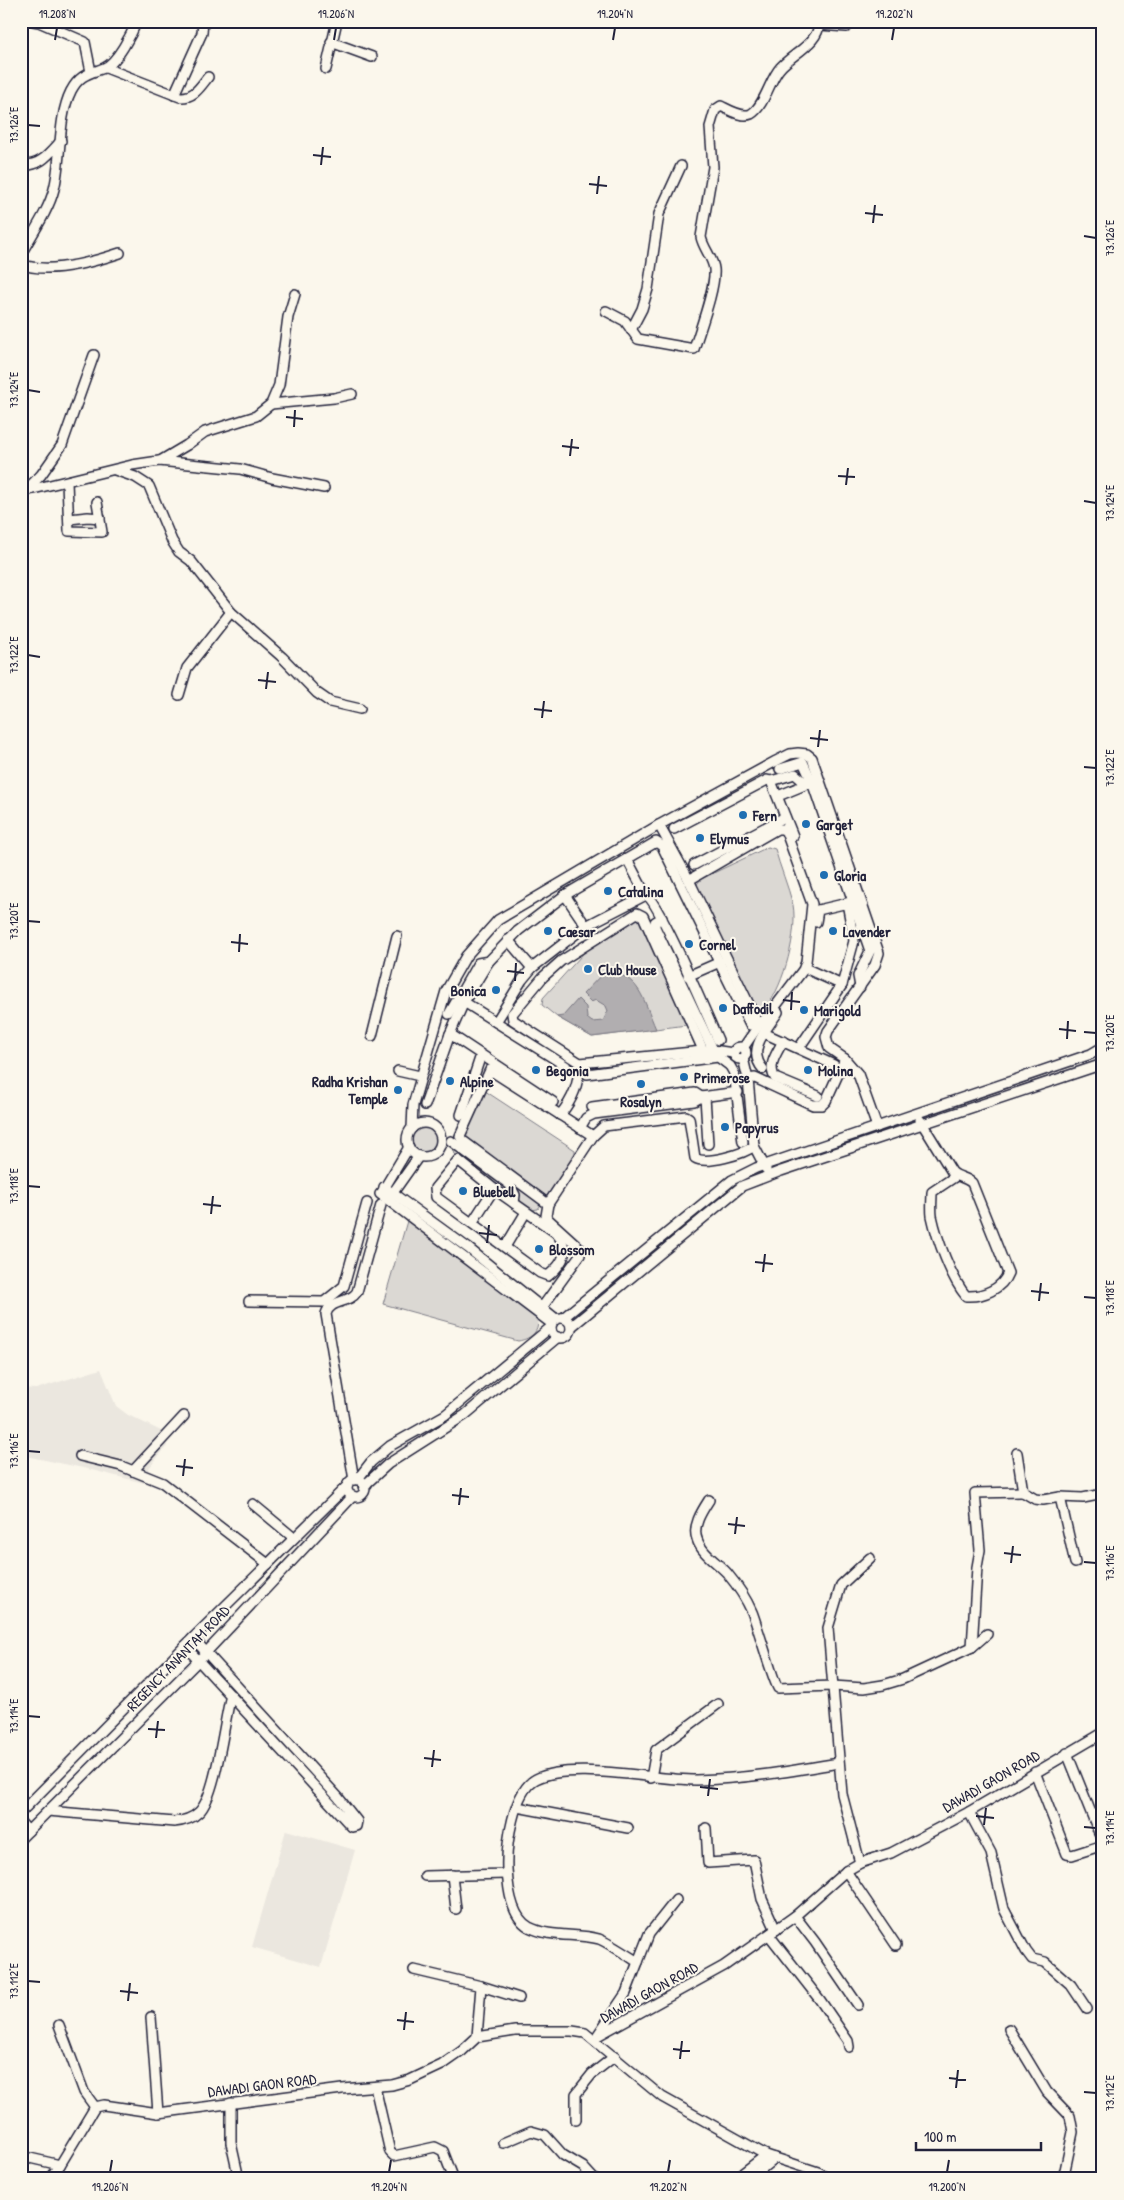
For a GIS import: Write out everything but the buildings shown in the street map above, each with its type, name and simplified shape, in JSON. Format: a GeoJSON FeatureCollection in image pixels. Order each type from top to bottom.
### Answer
{"type":"FeatureCollection","features":[{"type":"Feature","properties":{"kind":"street"},"geometry":{"type":"LineString","coordinates":[[33,21],[85,42],[91,72]]}},
{"type":"Feature","properties":{"kind":"street"},"geometry":{"type":"LineString","coordinates":[[21,254],[52,197],[58,174],[58,155],[68,97],[80,78],[91,72],[106,68],[122,50],[137,21]]}},
{"type":"Feature","properties":{"kind":"street"},"geometry":{"type":"LineString","coordinates":[[174,95],[202,33],[203,21]]}},
{"type":"Feature","properties":{"kind":"street"},"geometry":{"type":"LineString","coordinates":[[326,69],[337,21]]}},
{"type":"Feature","properties":{"kind":"street"},"geometry":{"type":"LineString","coordinates":[[606,311],[625,321],[638,339],[694,348],[714,276],[713,263],[703,245],[701,237],[713,167],[710,127],[714,110],[721,106],[744,115],[751,113],[757,108],[780,68],[812,40],[819,23],[843,28],[847,27],[852,21]]}},
{"type":"Feature","properties":{"kind":"street"},"geometry":{"type":"LineString","coordinates":[[331,42],[372,57]]}},
{"type":"Feature","properties":{"kind":"street"},"geometry":{"type":"LineString","coordinates":[[106,68],[185,98],[196,93],[208,77]]}},
{"type":"Feature","properties":{"kind":"street"},"geometry":{"type":"LineString","coordinates":[[21,165],[32,165],[41,162],[61,141]]}},
{"type":"Feature","properties":{"kind":"street"},"geometry":{"type":"LineString","coordinates":[[631,330],[642,309],[648,289],[659,214],[681,166]]}},
{"type":"Feature","properties":{"kind":"street"},"geometry":{"type":"LineString","coordinates":[[21,264],[37,269],[98,260],[120,253]]}},
{"type":"Feature","properties":{"kind":"street"},"geometry":{"type":"LineString","coordinates":[[22,495],[115,470],[159,461],[188,446],[205,432],[256,416],[271,404],[279,385],[288,317],[295,294]]}},
{"type":"Feature","properties":{"kind":"street"},"geometry":{"type":"LineString","coordinates":[[22,495],[41,475],[62,445],[94,355]]}},
{"type":"Feature","properties":{"kind":"street"},"geometry":{"type":"LineString","coordinates":[[271,404],[334,398],[352,394]]}},
{"type":"Feature","properties":{"kind":"street"},"geometry":{"type":"LineString","coordinates":[[159,461],[240,469],[281,480],[324,488]]}},
{"type":"Feature","properties":{"kind":"street"},"geometry":{"type":"LineString","coordinates":[[115,470],[135,477],[149,486],[172,541],[179,552],[191,561],[231,612],[282,657],[317,693],[330,702],[360,709]]}},
{"type":"Feature","properties":{"kind":"street"},"geometry":{"type":"LineString","coordinates":[[67,482],[69,531],[102,532],[97,502]]}},
{"type":"Feature","properties":{"kind":"street"},"geometry":{"type":"LineString","coordinates":[[69,518],[100,518]]}},
{"type":"Feature","properties":{"kind":"street"},"geometry":{"type":"LineString","coordinates":[[179,695],[187,668],[231,612]]}},
{"type":"Feature","properties":{"kind":"street"},"geometry":{"type":"LineString","coordinates":[[779,767],[790,754],[807,754],[812,758],[878,947],[875,965],[828,1031],[826,1037],[831,1051],[845,1059],[858,1074],[877,1127]]}},
{"type":"Feature","properties":{"kind":"street"},"geometry":{"type":"LineString","coordinates":[[249,1301],[270,1300],[325,1306],[350,1299],[357,1292],[385,1196],[409,1147],[408,1137],[412,1128],[412,1109],[446,991],[466,956],[498,920],[659,825],[779,767],[804,762],[850,903],[870,951],[858,976],[860,987]]}},
{"type":"Feature","properties":{"kind":"street"},"geometry":{"type":"LineString","coordinates":[[674,829],[767,780],[771,781],[795,774],[803,781],[812,782]]}},
{"type":"Feature","properties":{"kind":"street"},"geometry":{"type":"LineString","coordinates":[[758,1028],[807,970],[814,944],[818,910],[806,870],[771,781]]}},
{"type":"Feature","properties":{"kind":"street"},"geometry":{"type":"LineString","coordinates":[[778,796],[812,782]]}},
{"type":"Feature","properties":{"kind":"street"},"geometry":{"type":"LineString","coordinates":[[694,865],[785,817]]}},
{"type":"Feature","properties":{"kind":"street"},"geometry":{"type":"LineString","coordinates":[[659,825],[689,880],[758,1028],[755,1052],[758,1064],[763,1069]]}},
{"type":"Feature","properties":{"kind":"street"},"geometry":{"type":"LineString","coordinates":[[689,880],[777,829],[783,829],[786,832],[812,904],[806,962],[803,970],[743,1048]]}},
{"type":"Feature","properties":{"kind":"street"},"geometry":{"type":"LineString","coordinates":[[425,1105],[450,1034],[464,1002],[489,961],[508,940],[565,895],[654,843],[661,844],[720,962],[758,1028],[834,1065]]}},
{"type":"Feature","properties":{"kind":"street"},"geometry":{"type":"LineString","coordinates":[[627,859],[646,894],[651,897],[662,918],[718,1040]]}},
{"type":"Feature","properties":{"kind":"street"},"geometry":{"type":"LineString","coordinates":[[496,1022],[522,980],[532,968],[586,926],[646,894]]}},
{"type":"Feature","properties":{"kind":"street"},"geometry":{"type":"LineString","coordinates":[[565,895],[586,926]]}},
{"type":"Feature","properties":{"kind":"street"},"geometry":{"type":"LineString","coordinates":[[818,910],[850,903]]}},
{"type":"Feature","properties":{"kind":"street"},"geometry":{"type":"LineString","coordinates":[[799,1048],[842,985],[854,941],[850,903]]}},
{"type":"Feature","properties":{"kind":"street"},"geometry":{"type":"LineString","coordinates":[[703,1050],[643,916],[638,913],[561,961],[543,977],[512,1014],[513,1020],[580,1063],[703,1050],[733,1053],[736,1058],[743,1058]]}},
{"type":"Feature","properties":{"kind":"street"},"geometry":{"type":"LineString","coordinates":[[662,918],[655,922],[655,927],[712,1050]]}},
{"type":"Feature","properties":{"kind":"street"},"geometry":{"type":"LineString","coordinates":[[372,1036],[398,936]]}},
{"type":"Feature","properties":{"kind":"street"},"geometry":{"type":"LineString","coordinates":[[508,940],[532,968]]}},
{"type":"Feature","properties":{"kind":"street"},"geometry":{"type":"LineString","coordinates":[[440,1010],[450,1015],[478,963],[489,961]]}},
{"type":"Feature","properties":{"kind":"street"},"geometry":{"type":"LineString","coordinates":[[688,976],[720,962]]}},
{"type":"Feature","properties":{"kind":"street"},"geometry":{"type":"LineString","coordinates":[[807,970],[842,985]]}},
{"type":"Feature","properties":{"kind":"street"},"geometry":{"type":"LineString","coordinates":[[464,1002],[566,1066]]}},
{"type":"Feature","properties":{"kind":"street"},"geometry":{"type":"LineString","coordinates":[[450,1034],[553,1102]]}},
{"type":"Feature","properties":{"kind":"street"},"geometry":{"type":"LineString","coordinates":[[783,1041],[771,1066],[775,1078],[818,1096]]}},
{"type":"Feature","properties":{"kind":"street"},"geometry":{"type":"LineString","coordinates":[[733,1053],[737,1047],[743,1048]]}},
{"type":"Feature","properties":{"kind":"street"},"geometry":{"type":"LineString","coordinates":[[743,1048],[746,1053],[743,1058],[748,1079],[754,1146],[769,1176]]}},
{"type":"Feature","properties":{"kind":"street"},"geometry":{"type":"LineString","coordinates":[[354,1496],[349,1493],[358,1483],[371,1462],[390,1446],[445,1415],[556,1322],[732,1180],[764,1165],[1091,1054],[1103,1048]]}},
{"type":"Feature","properties":{"kind":"street"},"geometry":{"type":"LineString","coordinates":[[461,1114],[482,1055]]}},
{"type":"Feature","properties":{"kind":"street"},"geometry":{"type":"LineString","coordinates":[[587,1074],[713,1056],[718,1057],[730,1066],[734,1073],[738,1092],[743,1142]]}},
{"type":"Feature","properties":{"kind":"street"},"geometry":{"type":"LineString","coordinates":[[748,1079],[755,1078],[817,1106],[826,1101],[845,1059]]}},
{"type":"Feature","properties":{"kind":"street"},"geometry":{"type":"LineString","coordinates":[[358,1483],[465,1415],[558,1337],[567,1336],[571,1327],[742,1186],[1096,1066],[1103,1062]]}},
{"type":"Feature","properties":{"kind":"street"},"geometry":{"type":"LineString","coordinates":[[560,1115],[570,1103],[575,1092],[580,1063]]}},
{"type":"Feature","properties":{"kind":"street"},"geometry":{"type":"LineString","coordinates":[[385,1196],[419,1156],[433,1154],[446,1141],[460,1137],[490,1070],[593,1136]]}},
{"type":"Feature","properties":{"kind":"street"},"geometry":{"type":"LineString","coordinates":[[398,1071],[420,1076]]}},
{"type":"Feature","properties":{"kind":"street"},"geometry":{"type":"LineString","coordinates":[[580,1128],[586,1118],[594,1114],[694,1101],[703,1097],[738,1092]]}},
{"type":"Feature","properties":{"kind":"street"},"geometry":{"type":"LineString","coordinates":[[592,1107],[695,1093],[703,1097]]}},
{"type":"Feature","properties":{"kind":"street"},"geometry":{"type":"LineString","coordinates":[[703,1097],[708,1144]]}},
{"type":"Feature","properties":{"kind":"street"},"geometry":{"type":"LineString","coordinates":[[917,1113],[956,1176],[966,1178],[972,1183],[1008,1273],[1005,1281],[989,1292],[976,1296],[966,1296],[959,1288],[945,1255],[932,1214],[932,1192],[956,1176]]}},
{"type":"Feature","properties":{"kind":"street"},"geometry":{"type":"LineString","coordinates":[[540,1310],[581,1252],[578,1246],[548,1219],[546,1216],[548,1204],[593,1136],[604,1126],[686,1116],[689,1118],[695,1158],[699,1161],[741,1153],[754,1146]]}},
{"type":"Feature","properties":{"kind":"street"},"geometry":{"type":"LineString","coordinates":[[412,1128],[419,1124],[430,1124],[439,1131],[446,1141],[510,1185],[515,1195],[514,1203]]}},
{"type":"Feature","properties":{"kind":"street"},"geometry":{"type":"LineString","coordinates":[[460,1137],[548,1204]]}},
{"type":"Feature","properties":{"kind":"street"},"geometry":{"type":"LineString","coordinates":[[409,1147],[419,1156]]}},
{"type":"Feature","properties":{"kind":"street"},"geometry":{"type":"LineString","coordinates":[[458,1160],[494,1189],[555,1232],[561,1239],[566,1250],[563,1260],[548,1276],[436,1197],[434,1188],[458,1160]]}},
{"type":"Feature","properties":{"kind":"street"},"geometry":{"type":"LineString","coordinates":[[472,1223],[494,1189]]}},
{"type":"Feature","properties":{"kind":"street"},"geometry":{"type":"LineString","coordinates":[[385,1196],[465,1252],[556,1322],[568,1321],[571,1327]]}},
{"type":"Feature","properties":{"kind":"street"},"geometry":{"type":"LineString","coordinates":[[358,1483],[325,1306],[344,1286],[367,1203]]}},
{"type":"Feature","properties":{"kind":"street"},"geometry":{"type":"LineString","coordinates":[[505,1247],[526,1212]]}},
{"type":"Feature","properties":{"kind":"street"},"geometry":{"type":"LineString","coordinates":[[556,1322],[553,1333],[558,1337]]}},
{"type":"Feature","properties":{"kind":"street"},"geometry":{"type":"LineString","coordinates":[[133,1471],[184,1416]]}},
{"type":"Feature","properties":{"kind":"street"},"geometry":{"type":"LineString","coordinates":[[1017,1453],[1023,1492]]}},
{"type":"Feature","properties":{"kind":"street"},"geometry":{"type":"LineString","coordinates":[[80,1456],[97,1459],[163,1483],[268,1564]]}},
{"type":"Feature","properties":{"kind":"street","name":"REGENCY ANANTAM ROAD"},"geometry":{"type":"LineString","coordinates":[[21,1812],[294,1538],[358,1483],[362,1495],[354,1496],[199,1660],[21,1838]]}},
{"type":"Feature","properties":{"kind":"street"},"geometry":{"type":"LineString","coordinates":[[972,1647],[977,1567],[980,1550],[975,1493],[1023,1492],[1035,1499],[1083,1498],[1103,1494]]}},
{"type":"Feature","properties":{"kind":"street"},"geometry":{"type":"LineString","coordinates":[[1060,1497],[1075,1564]]}},
{"type":"Feature","properties":{"kind":"street"},"geometry":{"type":"LineString","coordinates":[[709,1500],[697,1519],[696,1538],[701,1546],[728,1574],[745,1598],[768,1657],[775,1686],[783,1689],[832,1686],[864,1688],[883,1685],[903,1679],[972,1647],[987,1634]]}},
{"type":"Feature","properties":{"kind":"street"},"geometry":{"type":"LineString","coordinates":[[253,1504],[294,1538]]}},
{"type":"Feature","properties":{"kind":"street"},"geometry":{"type":"LineString","coordinates":[[860,1863],[842,1794],[828,1628],[841,1586],[870,1558]]}},
{"type":"Feature","properties":{"kind":"street"},"geometry":{"type":"LineString","coordinates":[[185,1646],[334,1800],[193,1638]]}},
{"type":"Feature","properties":{"kind":"street"},"geometry":{"type":"LineString","coordinates":[[48,1811],[174,1822],[193,1817],[201,1811],[211,1789],[231,1695]]}},
{"type":"Feature","properties":{"kind":"street"},"geometry":{"type":"LineString","coordinates":[[651,1778],[656,1750],[718,1704]]}},
{"type":"Feature","properties":{"kind":"street","name":"DAWADI GAON ROAD"},"geometry":{"type":"LineString","coordinates":[[95,2107],[104,2104],[158,2113],[342,2089],[374,2087],[410,2080],[442,2065],[462,2052],[477,2036],[515,2030],[572,2031],[585,2033],[595,2038],[724,1966],[794,1916],[846,1871],[860,1863],[891,1853],[969,1812],[1103,1734]]}},
{"type":"Feature","properties":{"kind":"street"},"geometry":{"type":"LineString","coordinates":[[1035,1772],[1067,1854],[1072,1856],[1100,1846],[1102,1840],[1067,1754]]}},
{"type":"Feature","properties":{"kind":"street"},"geometry":{"type":"LineString","coordinates":[[638,1962],[602,1940],[548,1933],[529,1926],[518,1918],[507,1874],[508,1839],[521,1794],[528,1785],[535,1779],[552,1773],[576,1771],[695,1780],[737,1778],[839,1762]]}},
{"type":"Feature","properties":{"kind":"street"},"geometry":{"type":"LineString","coordinates":[[517,1807],[628,1828]]}},
{"type":"Feature","properties":{"kind":"street"},"geometry":{"type":"LineString","coordinates":[[969,1812],[991,1853],[999,1894],[1004,1908],[1026,1950],[1032,1959],[1045,1962],[1071,1985],[1087,2009]]}},
{"type":"Feature","properties":{"kind":"street"},"geometry":{"type":"LineString","coordinates":[[21,1823],[28,1831]]}},
{"type":"Feature","properties":{"kind":"street"},"geometry":{"type":"LineString","coordinates":[[706,1828],[708,1863],[754,1860],[762,1899],[773,1932],[848,2040],[849,2047]]}},
{"type":"Feature","properties":{"kind":"street"},"geometry":{"type":"LineString","coordinates":[[846,1871],[896,1945]]}},
{"type":"Feature","properties":{"kind":"street"},"geometry":{"type":"LineString","coordinates":[[425,1876],[507,1874]]}},
{"type":"Feature","properties":{"kind":"street"},"geometry":{"type":"LineString","coordinates":[[452,1875],[456,1909]]}},
{"type":"Feature","properties":{"kind":"street"},"geometry":{"type":"LineString","coordinates":[[676,1900],[648,1934],[626,1993],[595,2038],[662,2097],[770,2156],[818,2172],[831,2179]]}},
{"type":"Feature","properties":{"kind":"street"},"geometry":{"type":"LineString","coordinates":[[794,1916],[815,1942],[858,2005]]}},
{"type":"Feature","properties":{"kind":"street"},"geometry":{"type":"LineString","coordinates":[[414,1970],[482,1986],[519,1998]]}},
{"type":"Feature","properties":{"kind":"street"},"geometry":{"type":"LineString","coordinates":[[477,2036],[482,1986]]}},
{"type":"Feature","properties":{"kind":"street"},"geometry":{"type":"LineString","coordinates":[[150,2017],[158,2113]]}},
{"type":"Feature","properties":{"kind":"street"},"geometry":{"type":"LineString","coordinates":[[49,2179],[60,2165],[95,2107],[84,2092],[59,2025]]}},
{"type":"Feature","properties":{"kind":"street"},"geometry":{"type":"LineString","coordinates":[[1009,2029],[1047,2092],[1070,2116],[1073,2132],[1065,2170],[1060,2179]]}},
{"type":"Feature","properties":{"kind":"street"},"geometry":{"type":"LineString","coordinates":[[576,2120],[576,2094],[592,2074],[615,2056]]}},
{"type":"Feature","properties":{"kind":"street"},"geometry":{"type":"LineString","coordinates":[[374,2087],[390,2152],[394,2156],[405,2155],[435,2147],[443,2151],[453,2177]]}},
{"type":"Feature","properties":{"kind":"street"},"geometry":{"type":"LineString","coordinates":[[231,2103],[231,2143],[239,2179]]}},
{"type":"Feature","properties":{"kind":"street"},"geometry":{"type":"LineString","coordinates":[[503,2142],[532,2131],[544,2135],[563,2155],[583,2167],[594,2179]]}},
{"type":"Feature","properties":{"kind":"street"},"geometry":{"type":"LineString","coordinates":[[21,2156],[60,2165]]}},
{"type":"Feature","properties":{"kind":"street"},"geometry":{"type":"LineString","coordinates":[[735,2179],[770,2156]]}},
{"type":"Feature","properties":{"kind":"street"},"geometry":{"type":"LineString","coordinates":[[749,2179],[770,2156]]}},
{"type":"Feature","properties":{"kind":"shaded area"},"geometry":{"type":"Polygon","coordinates":[[[768,847],[775,849],[793,905],[794,916],[791,943],[784,972],[767,1006],[759,1008],[752,1004],[697,890],[697,884],[701,879],[768,847]]]}},
{"type":"Feature","properties":{"kind":"shaded area"},"geometry":{"type":"Polygon","coordinates":[[[637,917],[641,918],[687,1025],[592,1037],[557,1017],[542,1005],[543,998],[591,945],[637,917]]]}},
{"type":"Feature","properties":{"kind":"shaded area"},"geometry":{"type":"Polygon","coordinates":[[[604,972],[625,977],[633,983],[643,998],[656,1029],[592,1037],[557,1017],[563,1016],[578,999],[586,1007],[587,1018],[592,1022],[603,1021],[608,1011],[606,1006],[596,1000],[591,1002],[583,994],[604,972]]]}},
{"type":"Feature","properties":{"kind":"shaded area"},"geometry":{"type":"Polygon","coordinates":[[[476,1085],[575,1150],[575,1154],[538,1209],[532,1210],[456,1158],[454,1151],[473,1086],[476,1085]]]}},
{"type":"Feature","properties":{"kind":"shaded area"},"geometry":{"type":"Polygon","coordinates":[[[425,1125],[436,1129],[440,1140],[436,1151],[425,1155],[414,1151],[410,1140],[414,1129],[425,1125]]]}},
{"type":"Feature","properties":{"kind":"shaded area"},"geometry":{"type":"Polygon","coordinates":[[[407,1221],[534,1314],[538,1324],[535,1332],[528,1338],[518,1341],[383,1304],[407,1221]]]}},
{"type":"Feature","properties":{"kind":"shaded area"},"geometry":{"type":"Polygon","coordinates":[[[101,1369],[116,1406],[128,1415],[161,1431],[167,1446],[149,1468],[144,1483],[21,1455],[21,1388],[36,1389],[101,1369]]]}},
{"type":"Feature","properties":{"kind":"shaded area"},"geometry":{"type":"Polygon","coordinates":[[[286,1830],[355,1850],[321,1967],[252,1947],[286,1830]]]}},
{"type":"Feature","properties":{"kind":"place","name":"Fern"},"geometry":{"type":"Point","coordinates":[743,815]}},
{"type":"Feature","properties":{"kind":"place","name":"Garget"},"geometry":{"type":"Point","coordinates":[806,824]}},
{"type":"Feature","properties":{"kind":"place","name":"Elymus"},"geometry":{"type":"Point","coordinates":[700,838]}},
{"type":"Feature","properties":{"kind":"place","name":"Gloria"},"geometry":{"type":"Point","coordinates":[824,875]}},
{"type":"Feature","properties":{"kind":"place","name":"Catalina"},"geometry":{"type":"Point","coordinates":[608,891]}},
{"type":"Feature","properties":{"kind":"place","name":"Caesar"},"geometry":{"type":"Point","coordinates":[548,931]}},
{"type":"Feature","properties":{"kind":"place","name":"Lavender"},"geometry":{"type":"Point","coordinates":[833,931]}},
{"type":"Feature","properties":{"kind":"place","name":"Cornel"},"geometry":{"type":"Point","coordinates":[689,944]}},
{"type":"Feature","properties":{"kind":"place","name":"Club House"},"geometry":{"type":"Point","coordinates":[588,969]}},
{"type":"Feature","properties":{"kind":"place","name":"Bonica"},"geometry":{"type":"Point","coordinates":[496,990]}},
{"type":"Feature","properties":{"kind":"place","name":"Daffodil"},"geometry":{"type":"Point","coordinates":[723,1008]}},
{"type":"Feature","properties":{"kind":"place","name":"Marigold"},"geometry":{"type":"Point","coordinates":[804,1010]}},
{"type":"Feature","properties":{"kind":"place","name":"Begonia"},"geometry":{"type":"Point","coordinates":[536,1070]}},
{"type":"Feature","properties":{"kind":"place","name":"Molina"},"geometry":{"type":"Point","coordinates":[808,1070]}},
{"type":"Feature","properties":{"kind":"place","name":"Primerose"},"geometry":{"type":"Point","coordinates":[684,1077]}},
{"type":"Feature","properties":{"kind":"place","name":"Alpine"},"geometry":{"type":"Point","coordinates":[450,1081]}},
{"type":"Feature","properties":{"kind":"place","name":"Rosalyn"},"geometry":{"type":"Point","coordinates":[641,1084]}},
{"type":"Feature","properties":{"kind":"place","name":"Radha Krishan Temple"},"geometry":{"type":"Point","coordinates":[398,1090]}},
{"type":"Feature","properties":{"kind":"place","name":"Papyrus"},"geometry":{"type":"Point","coordinates":[725,1127]}},
{"type":"Feature","properties":{"kind":"place","name":"Bluebell"},"geometry":{"type":"Point","coordinates":[463,1191]}},
{"type":"Feature","properties":{"kind":"place","name":"Blossom"},"geometry":{"type":"Point","coordinates":[539,1249]}}]}
